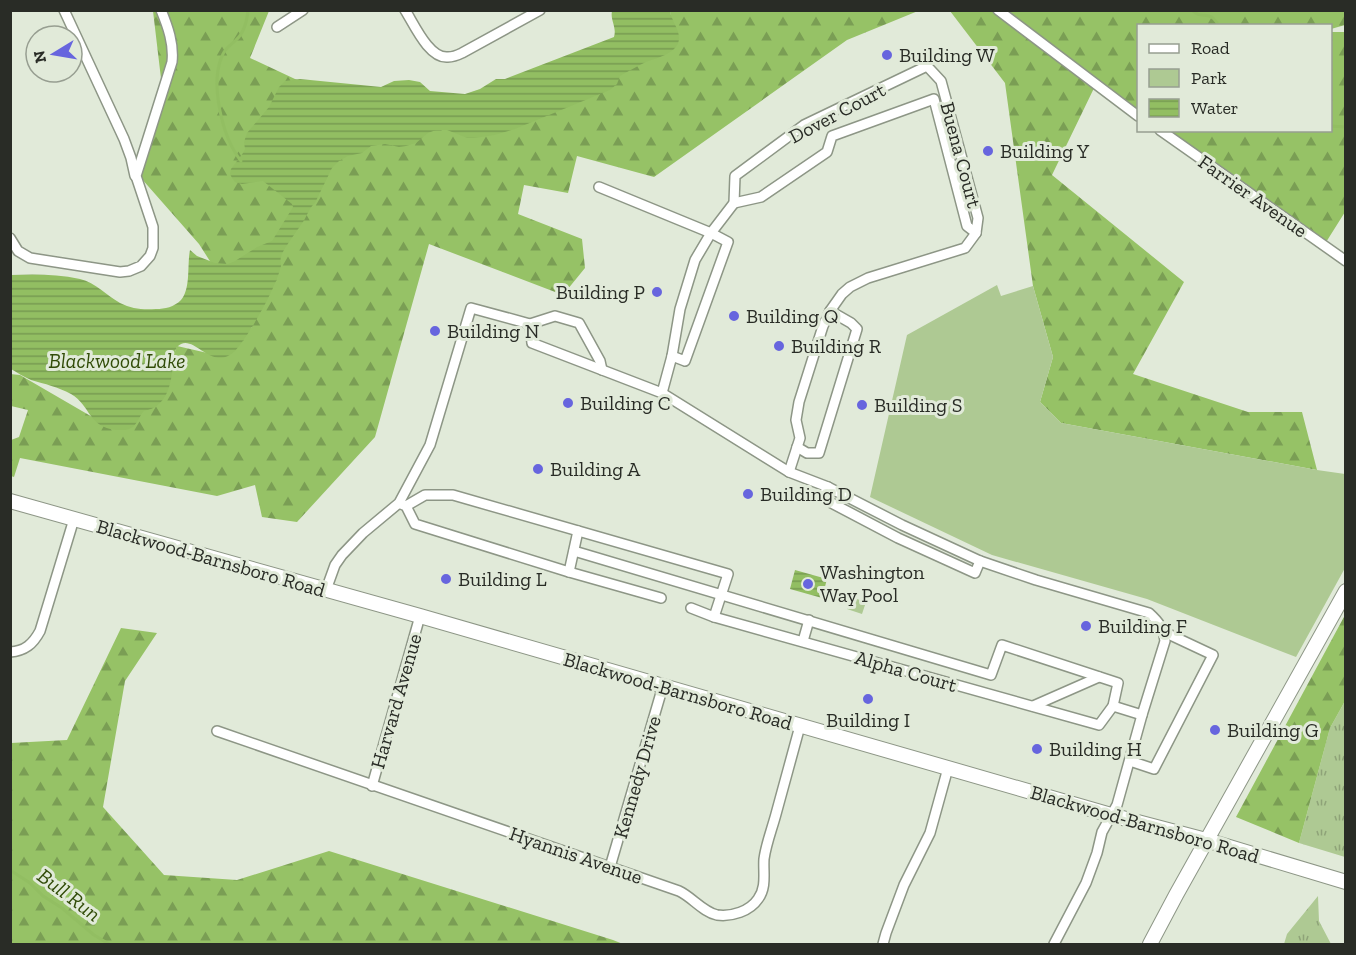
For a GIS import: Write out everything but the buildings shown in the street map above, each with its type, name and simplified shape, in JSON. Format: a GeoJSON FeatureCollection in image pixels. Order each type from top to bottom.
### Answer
{"type":"FeatureCollection","features":[{"type":"Feature","properties":{"kind":"main road","name":"Blackwood-Barnsboro Road"},"geometry":{"type":"LineString","coordinates":[[10,501],[420,616],[1111,815],[1206,840],[1346,882]]}},
{"type":"Feature","properties":{"kind":"main road"},"geometry":{"type":"LineString","coordinates":[[1150,945],[1206,840],[1346,591]]}},
{"type":"Feature","properties":{"kind":"street"},"geometry":{"type":"LineString","coordinates":[[10,238],[18,251],[24,255],[120,272],[129,272],[141,266],[150,256],[153,248],[154,238],[150,217],[124,139],[64,10]]}},
{"type":"Feature","properties":{"kind":"street"},"geometry":{"type":"LineString","coordinates":[[135,176],[172,62],[171,37],[161,10]]}},
{"type":"Feature","properties":{"kind":"street"},"geometry":{"type":"LineString","coordinates":[[278,27],[303,10]]}},
{"type":"Feature","properties":{"kind":"street"},"geometry":{"type":"LineString","coordinates":[[405,10],[426,45],[436,55],[449,58],[540,10]]}},
{"type":"Feature","properties":{"kind":"street"},"geometry":{"type":"LineString","coordinates":[[998,10],[1137,115]]}},
{"type":"Feature","properties":{"kind":"street","name":"Dover Court"},"geometry":{"type":"LineString","coordinates":[[734,203],[735,176],[804,125],[927,66]]}},
{"type":"Feature","properties":{"kind":"street","name":"Buena Court"},"geometry":{"type":"LineString","coordinates":[[789,472],[800,438],[796,420],[799,402],[823,326],[842,294],[868,278],[965,248],[976,232],[978,218],[942,81],[927,66]]}},
{"type":"Feature","properties":{"kind":"street"},"geometry":{"type":"LineString","coordinates":[[662,393],[672,356],[680,309],[695,260],[711,233],[734,203],[761,197],[827,152],[832,136],[934,99],[967,226],[976,232]]}},
{"type":"Feature","properties":{"kind":"street","name":"Farrier Avenue"},"geometry":{"type":"LineString","coordinates":[[1163,132],[1346,261]]}},
{"type":"Feature","properties":{"kind":"street"},"geometry":{"type":"LineString","coordinates":[[598,187],[728,242],[685,361],[672,356]]}},
{"type":"Feature","properties":{"kind":"street"},"geometry":{"type":"LineString","coordinates":[[403,505],[430,445],[471,308],[530,324],[555,316],[579,323],[600,361],[602,370]]}},
{"type":"Feature","properties":{"kind":"street"},"geometry":{"type":"LineString","coordinates":[[797,447],[807,453],[819,453],[857,329],[830,311]]}},
{"type":"Feature","properties":{"kind":"street"},"geometry":{"type":"LineString","coordinates":[[530,324],[532,343],[662,393],[789,472],[828,487],[980,561],[1149,613],[1160,624],[1165,641],[1117,805],[1102,831],[1086,883],[1054,945]]}},
{"type":"Feature","properties":{"kind":"street"},"geometry":{"type":"LineString","coordinates":[[326,590],[335,565],[363,533],[403,505],[425,495],[453,495],[728,574],[714,616]]}},
{"type":"Feature","properties":{"kind":"street"},"geometry":{"type":"LineString","coordinates":[[403,505],[415,524],[661,598]]}},
{"type":"Feature","properties":{"kind":"street"},"geometry":{"type":"LineString","coordinates":[[10,652],[16,652],[31,645],[40,632],[74,519]]}},
{"type":"Feature","properties":{"kind":"street"},"geometry":{"type":"LineString","coordinates":[[569,572],[578,531]]}},
{"type":"Feature","properties":{"kind":"street"},"geometry":{"type":"LineString","coordinates":[[574,551],[991,675],[1002,645],[1118,683],[1113,706],[1142,715]]}},
{"type":"Feature","properties":{"kind":"street","name":"Alpha Court"},"geometry":{"type":"LineString","coordinates":[[691,608],[1099,725],[1113,706]]}},
{"type":"Feature","properties":{"kind":"street","name":"Harvard Avenue"},"geometry":{"type":"LineString","coordinates":[[372,786],[420,616]]}},
{"type":"Feature","properties":{"kind":"street"},"geometry":{"type":"LineString","coordinates":[[803,641],[809,620]]}},
{"type":"Feature","properties":{"kind":"street"},"geometry":{"type":"LineString","coordinates":[[1130,761],[1154,769],[1213,655],[1164,632]]}},
{"type":"Feature","properties":{"kind":"street"},"geometry":{"type":"LineString","coordinates":[[867,660],[874,640]]}},
{"type":"Feature","properties":{"kind":"street"},"geometry":{"type":"LineString","coordinates":[[1033,706],[1099,677]]}},
{"type":"Feature","properties":{"kind":"street","name":"Kennedy Drive"},"geometry":{"type":"LineString","coordinates":[[610,867],[663,686]]}},
{"type":"Feature","properties":{"kind":"street","name":"Hyannis Avenue"},"geometry":{"type":"LineString","coordinates":[[217,731],[679,891],[717,915],[733,914],[749,908],[756,903],[762,891],[765,878],[765,854],[800,726]]}},
{"type":"Feature","properties":{"kind":"street"},"geometry":{"type":"LineString","coordinates":[[883,945],[904,885],[930,833],[948,768]]}},
{"type":"Feature","properties":{"kind":"green space"},"geometry":{"type":"Polygon","coordinates":[[[153,11],[269,11],[250,58],[295,79],[436,130],[674,48],[670,11],[918,11],[847,40],[654,177],[577,156],[568,193],[524,185],[518,214],[582,239],[585,268],[563,295],[429,244],[375,437],[297,522],[262,517],[255,485],[217,496],[20,458],[14,477],[11,476],[11,440],[19,437],[28,410],[11,406],[10,374],[20,375],[113,429],[163,384],[177,346],[225,357],[252,327],[199,244],[141,178],[162,87],[153,11]]]}},
{"type":"Feature","properties":{"kind":"green space"},"geometry":{"type":"Polygon","coordinates":[[[950,11],[1345,11],[1345,25],[1332,29],[1332,24],[1137,24],[1137,113],[1096,84],[1052,175],[1184,282],[1133,374],[1248,412],[1302,412],[1317,470],[1061,423],[1040,402],[1053,357],[1033,286],[1005,83],[950,11]]]}},
{"type":"Feature","properties":{"kind":"green space"},"geometry":{"type":"Polygon","coordinates":[[[1332,32],[1345,32],[1345,212],[1323,247],[1162,132],[1332,132],[1332,32]]]}},
{"type":"Feature","properties":{"kind":"green space"},"geometry":{"type":"Polygon","coordinates":[[[997,285],[1001,296],[1033,286],[1053,357],[1040,402],[1061,423],[1345,474],[1345,568],[1296,657],[1147,599],[992,555],[870,497],[907,335],[997,285]]]}},
{"type":"Feature","properties":{"kind":"green space"},"geometry":{"type":"Polygon","coordinates":[[[851,597],[866,602],[862,614],[847,609],[851,597]]]}},
{"type":"Feature","properties":{"kind":"green space"},"geometry":{"type":"Polygon","coordinates":[[[1345,615],[1345,701],[1330,728],[1299,843],[1236,817],[1345,615]]]}},
{"type":"Feature","properties":{"kind":"green space"},"geometry":{"type":"Polygon","coordinates":[[[121,628],[157,633],[125,681],[103,807],[164,875],[237,880],[329,851],[623,944],[11,944],[11,743],[67,740],[121,628]]]}},
{"type":"Feature","properties":{"kind":"green space"},"geometry":{"type":"Polygon","coordinates":[[[1345,701],[1345,857],[1299,843],[1330,728],[1345,701]]]}},
{"type":"Feature","properties":{"kind":"green space"},"geometry":{"type":"Polygon","coordinates":[[[1318,896],[1319,921],[1331,944],[1284,944],[1287,934],[1318,896]]]}},
{"type":"Feature","properties":{"kind":"water","name":"Blackwood Lake"},"geometry":{"type":"Polygon","coordinates":[[[612,11],[670,11],[679,34],[678,43],[667,54],[620,76],[617,84],[610,90],[515,129],[474,138],[467,138],[447,130],[436,130],[428,133],[416,143],[399,147],[385,144],[371,146],[362,153],[339,161],[332,168],[315,203],[285,249],[274,286],[248,334],[235,351],[226,357],[218,358],[189,344],[183,343],[177,347],[171,380],[163,400],[152,409],[144,411],[132,428],[116,430],[100,425],[83,404],[71,394],[31,380],[11,369],[11,275],[46,275],[80,279],[91,283],[129,307],[163,309],[181,300],[184,295],[190,250],[197,256],[215,263],[228,264],[272,241],[293,207],[292,204],[263,181],[242,184],[235,182],[230,174],[245,149],[244,142],[247,133],[269,107],[279,87],[285,81],[300,79],[381,87],[394,81],[409,80],[420,82],[430,91],[465,94],[480,89],[496,79],[505,79],[614,37],[612,11]]]}},
{"type":"Feature","properties":{"kind":"water","name":"Washington Way Pool"},"geometry":{"type":"Polygon","coordinates":[[[795,570],[827,579],[822,598],[790,589],[795,570]]]}},
{"type":"Feature","properties":{"kind":"waterway"},"geometry":{"type":"LineString","coordinates":[[241,161],[234,151],[223,124],[217,79],[223,54],[241,34],[248,10]]}},
{"type":"Feature","properties":{"kind":"waterway"},"geometry":{"type":"LineString","coordinates":[[1192,10],[1198,14],[1210,16],[1218,24]]}},
{"type":"Feature","properties":{"kind":"waterway"},"geometry":{"type":"LineString","coordinates":[[1332,126],[1346,127]]}},
{"type":"Feature","properties":{"kind":"waterway","name":"Bull Run"},"geometry":{"type":"LineString","coordinates":[[10,870],[109,944]]}},
{"type":"Feature","properties":{"kind":"place","name":"Building W"},"geometry":{"type":"Point","coordinates":[887,55]}},
{"type":"Feature","properties":{"kind":"place","name":"Building Y"},"geometry":{"type":"Point","coordinates":[988,151]}},
{"type":"Feature","properties":{"kind":"place","name":"Building P"},"geometry":{"type":"Point","coordinates":[657,292]}},
{"type":"Feature","properties":{"kind":"place","name":"Building Q"},"geometry":{"type":"Point","coordinates":[734,316]}},
{"type":"Feature","properties":{"kind":"place","name":"Building N"},"geometry":{"type":"Point","coordinates":[435,331]}},
{"type":"Feature","properties":{"kind":"place","name":"Building R"},"geometry":{"type":"Point","coordinates":[779,346]}},
{"type":"Feature","properties":{"kind":"place","name":"Building C"},"geometry":{"type":"Point","coordinates":[568,403]}},
{"type":"Feature","properties":{"kind":"place","name":"Building S"},"geometry":{"type":"Point","coordinates":[862,405]}},
{"type":"Feature","properties":{"kind":"place","name":"Building A"},"geometry":{"type":"Point","coordinates":[538,469]}},
{"type":"Feature","properties":{"kind":"place","name":"Building D"},"geometry":{"type":"Point","coordinates":[748,494]}},
{"type":"Feature","properties":{"kind":"place","name":"Building L"},"geometry":{"type":"Point","coordinates":[446,579]}},
{"type":"Feature","properties":{"kind":"place","name":"Washington Way Pool"},"geometry":{"type":"Point","coordinates":[808,584]}},
{"type":"Feature","properties":{"kind":"place","name":"Building F"},"geometry":{"type":"Point","coordinates":[1086,626]}},
{"type":"Feature","properties":{"kind":"place","name":"Building I"},"geometry":{"type":"Point","coordinates":[868,699]}},
{"type":"Feature","properties":{"kind":"place","name":"Building G"},"geometry":{"type":"Point","coordinates":[1215,730]}},
{"type":"Feature","properties":{"kind":"place","name":"Building H"},"geometry":{"type":"Point","coordinates":[1037,749]}}]}
